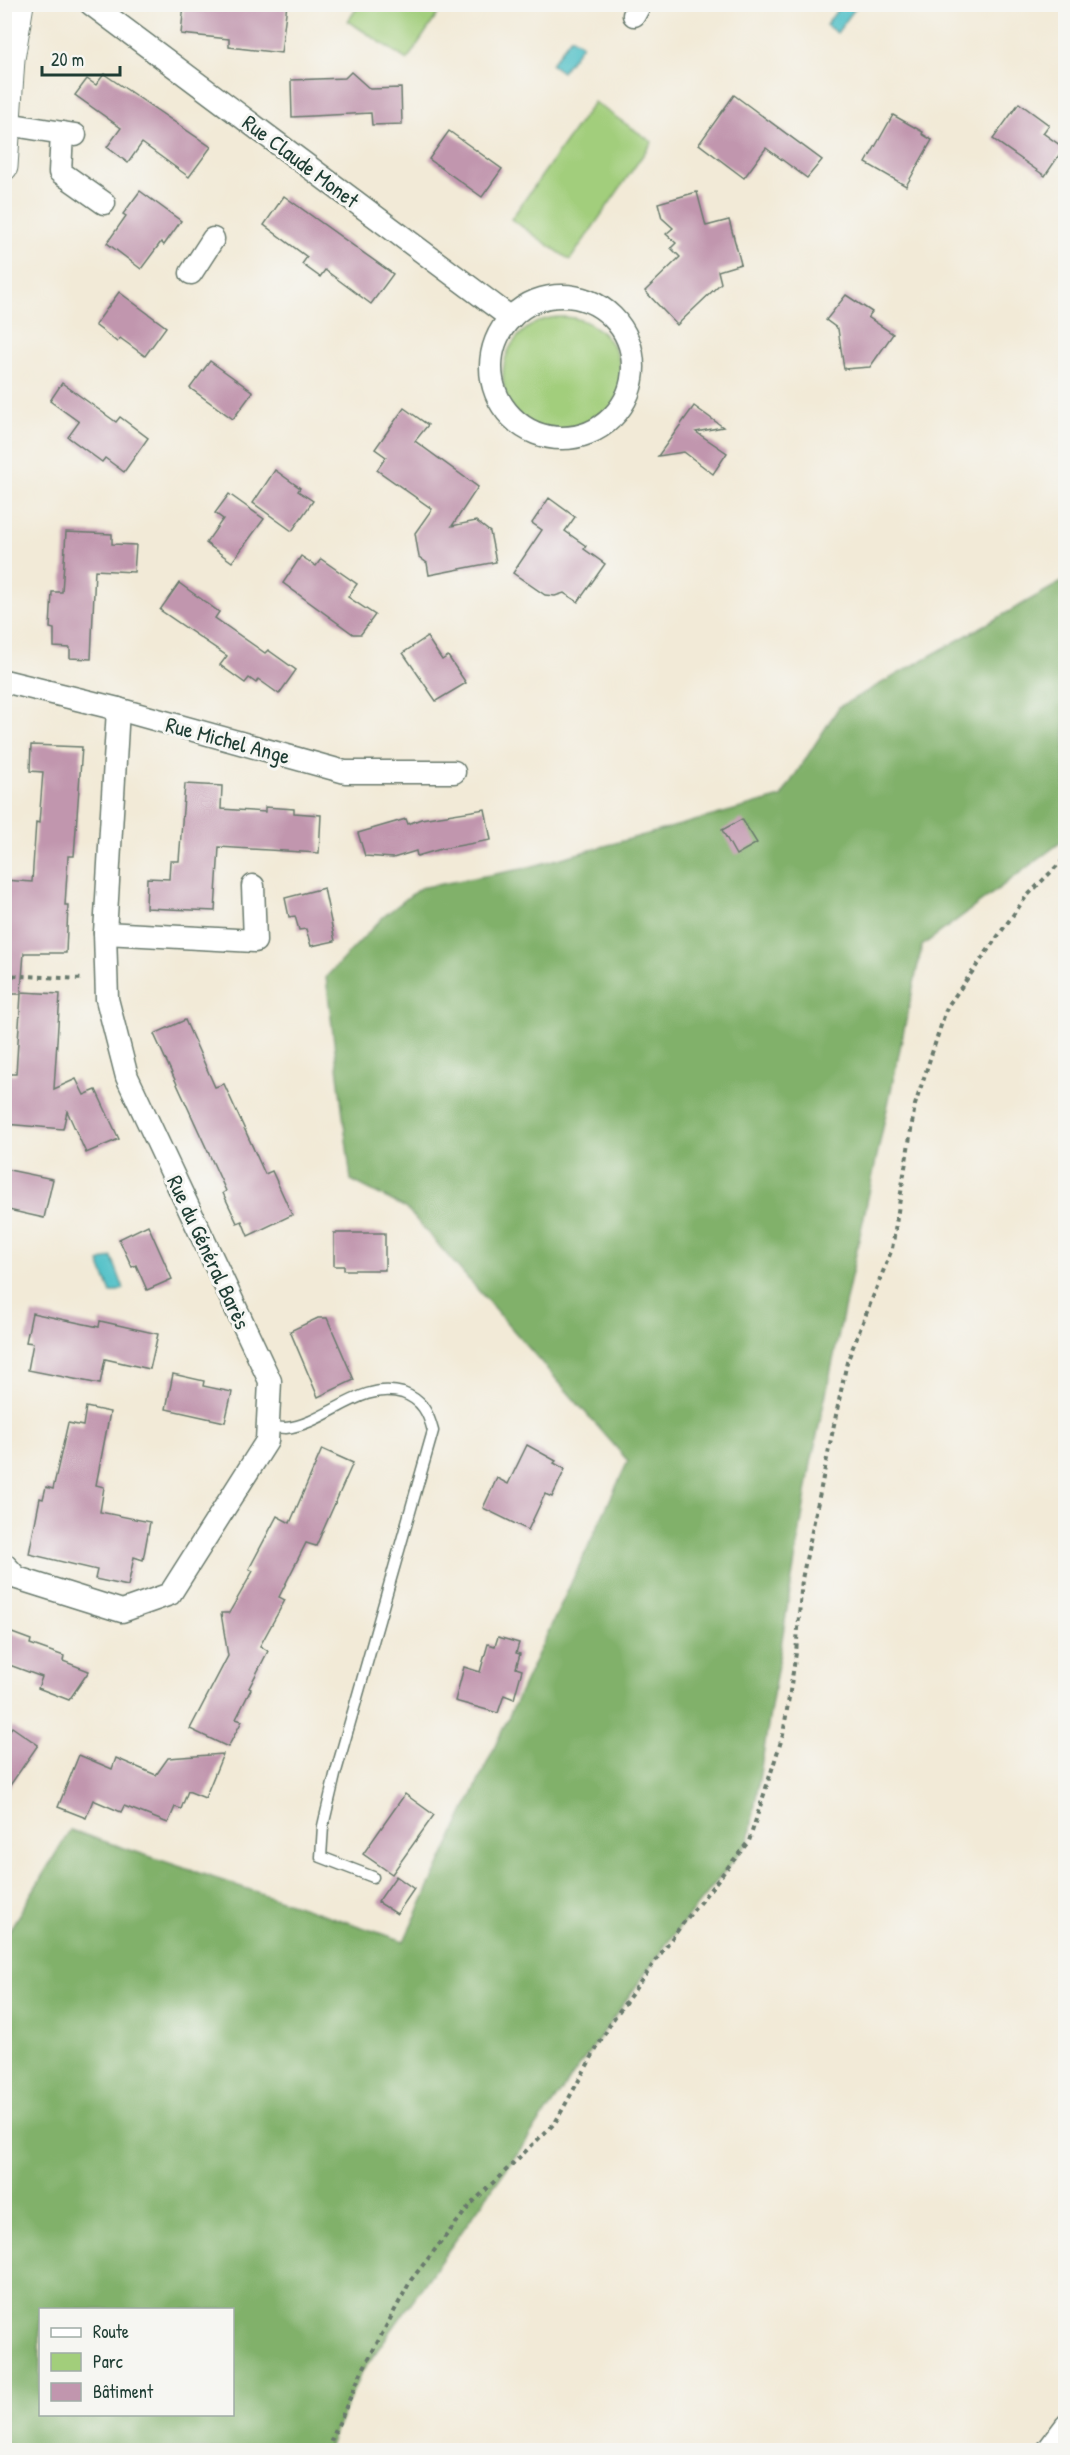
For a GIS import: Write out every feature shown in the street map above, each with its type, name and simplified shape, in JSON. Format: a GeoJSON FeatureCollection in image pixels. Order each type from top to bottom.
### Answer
{"type":"FeatureCollection","features":[{"type":"Feature","properties":{"kind":"street"},"geometry":{"type":"LineString","coordinates":[[4,167],[8,64],[20,4]]}},
{"type":"Feature","properties":{"kind":"street","name":"Rue Claude Monet"},"geometry":{"type":"LineString","coordinates":[[91,4],[511,318]]}},
{"type":"Feature","properties":{"kind":"street"},"geometry":{"type":"LineString","coordinates":[[7,124],[68,134],[60,172],[104,203]]}},
{"type":"Feature","properties":{"kind":"street"},"geometry":{"type":"LineString","coordinates":[[190,273],[213,239]]}},
{"type":"Feature","properties":{"kind":"street"},"geometry":{"type":"LineString","coordinates":[[565,295],[605,309],[632,347],[634,382],[609,424],[567,441],[522,429],[493,392],[493,345],[511,318],[536,300],[565,295]]}},
{"type":"Feature","properties":{"kind":"street","name":"Rue Michel Ange"},"geometry":{"type":"LineString","coordinates":[[4,681],[118,709],[345,772],[454,772]]}},
{"type":"Feature","properties":{"kind":"street","name":"Rue du Général Barès"},"geometry":{"type":"LineString","coordinates":[[4,1564],[17,1578],[122,1611],[170,1594],[267,1441],[270,1381],[127,1077],[107,999],[105,933],[118,709]]}},
{"type":"Feature","properties":{"kind":"street"},"geometry":{"type":"LineString","coordinates":[[105,933],[255,942],[253,886]]}},
{"type":"Feature","properties":{"kind":"street"},"geometry":{"type":"LineString","coordinates":[[1048,2451],[1065,2426]]}},
{"type":"Feature","properties":{"kind":"lane"},"geometry":{"type":"LineString","coordinates":[[268,1426],[286,1428],[301,1424],[381,1390],[409,1395],[423,1405],[433,1431],[357,1693],[323,1826],[321,1857],[373,1877]]}},
{"type":"Feature","properties":{"kind":"path"},"geometry":{"type":"LineString","coordinates":[[327,2451],[361,2373],[411,2280],[472,2203],[555,2123],[612,2020],[680,1927],[749,1841],[783,1735],[796,1653],[802,1579],[847,1362],[892,1249],[919,1094],[947,1007],[1026,897],[1065,856]]}},
{"type":"Feature","properties":{"kind":"path"},"geometry":{"type":"LineString","coordinates":[[4,975],[105,981]]}},
{"type":"Feature","properties":{"kind":"green space"},"geometry":{"type":"Polygon","coordinates":[[[359,5],[444,5],[407,60],[348,21],[359,5]]]}},
{"type":"Feature","properties":{"kind":"green space"},"geometry":{"type":"Polygon","coordinates":[[[594,102],[652,142],[570,260],[511,219],[594,102]]]}},
{"type":"Feature","properties":{"kind":"green space"},"geometry":{"type":"Polygon","coordinates":[[[562,317],[585,321],[604,334],[617,353],[621,376],[617,399],[604,418],[585,431],[562,435],[539,431],[520,418],[507,399],[503,376],[507,353],[520,334],[539,321],[562,317]]]}},
{"type":"Feature","properties":{"kind":"green space"},"geometry":{"type":"Polygon","coordinates":[[[1065,580],[1065,839],[922,946],[811,1463],[749,1841],[667,1943],[361,2373],[327,2450],[5,2450],[4,1939],[70,1830],[404,1941],[628,1461],[406,1208],[351,1180],[326,977],[383,917],[420,888],[522,869],[781,797],[839,707],[1065,580]]]}},
{"type":"Feature","properties":{"kind":"water"},"geometry":{"type":"Polygon","coordinates":[[[841,5],[857,6],[837,33],[826,25],[841,5]]]}},
{"type":"Feature","properties":{"kind":"water"},"geometry":{"type":"Polygon","coordinates":[[[571,37],[582,45],[562,72],[551,64],[571,37]]]}},
{"type":"Feature","properties":{"kind":"water"},"geometry":{"type":"Polygon","coordinates":[[[112,1257],[124,1289],[111,1293],[99,1262],[112,1257]]]}},
{"type":"Feature","properties":{"kind":"building"},"geometry":{"type":"Polygon","coordinates":[[[184,4],[287,4],[281,53],[229,47],[229,39],[181,34],[184,4]]]}},
{"type":"Feature","properties":{"kind":"building"},"geometry":{"type":"Polygon","coordinates":[[[351,72],[370,89],[401,88],[402,124],[372,125],[371,113],[292,117],[291,80],[345,78],[351,72]]]}},
{"type":"Feature","properties":{"kind":"building"},"geometry":{"type":"Polygon","coordinates":[[[104,74],[211,147],[189,177],[142,143],[128,163],[107,147],[121,128],[75,95],[87,79],[96,85],[104,74]]]}},
{"type":"Feature","properties":{"kind":"building"},"geometry":{"type":"Polygon","coordinates":[[[734,95],[822,160],[807,178],[766,148],[744,178],[699,144],[734,95]]]}},
{"type":"Feature","properties":{"kind":"building"},"geometry":{"type":"Polygon","coordinates":[[[1019,103],[1049,125],[1043,133],[1064,148],[1045,176],[993,139],[1019,103]]]}},
{"type":"Feature","properties":{"kind":"building"},"geometry":{"type":"Polygon","coordinates":[[[893,115],[923,132],[922,134],[932,140],[906,186],[866,163],[893,115]]]}},
{"type":"Feature","properties":{"kind":"building"},"geometry":{"type":"Polygon","coordinates":[[[449,131],[502,169],[482,197],[429,159],[449,131]]]}},
{"type":"Feature","properties":{"kind":"building"},"geometry":{"type":"Polygon","coordinates":[[[140,191],[181,221],[164,245],[161,242],[141,269],[107,243],[126,216],[123,214],[140,191]]]}},
{"type":"Feature","properties":{"kind":"building"},"geometry":{"type":"Polygon","coordinates":[[[697,192],[706,226],[729,220],[741,264],[718,271],[721,283],[677,325],[645,291],[680,257],[671,248],[676,243],[666,234],[673,228],[662,218],[658,203],[697,192]]]}},
{"type":"Feature","properties":{"kind":"building"},"geometry":{"type":"Polygon","coordinates":[[[284,196],[393,274],[371,304],[325,270],[320,277],[302,264],[307,257],[264,225],[284,196]]]}},
{"type":"Feature","properties":{"kind":"building"},"geometry":{"type":"Polygon","coordinates":[[[119,292],[166,327],[145,356],[120,338],[117,342],[95,325],[119,292]]]}},
{"type":"Feature","properties":{"kind":"building"},"geometry":{"type":"Polygon","coordinates":[[[846,295],[872,312],[868,317],[893,334],[870,367],[844,369],[838,329],[826,320],[846,295]]]}},
{"type":"Feature","properties":{"kind":"building"},"geometry":{"type":"Polygon","coordinates":[[[210,361],[253,392],[233,419],[190,388],[210,361]]]}},
{"type":"Feature","properties":{"kind":"building"},"geometry":{"type":"Polygon","coordinates":[[[62,383],[116,422],[120,417],[148,438],[124,472],[105,458],[102,462],[68,437],[79,422],[50,401],[62,383]]]}},
{"type":"Feature","properties":{"kind":"building"},"geometry":{"type":"Polygon","coordinates":[[[694,406],[723,427],[696,432],[727,453],[713,474],[684,452],[658,456],[694,406]]]}},
{"type":"Feature","properties":{"kind":"building"},"geometry":{"type":"Polygon","coordinates":[[[404,408],[428,425],[415,441],[478,487],[452,526],[476,521],[490,532],[496,562],[429,575],[427,563],[419,557],[415,533],[432,509],[377,470],[386,457],[375,449],[404,408]]]}},
{"type":"Feature","properties":{"kind":"building"},"geometry":{"type":"Polygon","coordinates":[[[275,470],[300,488],[298,491],[313,501],[292,531],[253,503],[275,470]]]}},
{"type":"Feature","properties":{"kind":"building"},"geometry":{"type":"Polygon","coordinates":[[[229,494],[264,519],[232,562],[206,543],[223,519],[215,513],[229,494]]]}},
{"type":"Feature","properties":{"kind":"building"},"geometry":{"type":"Polygon","coordinates":[[[549,498],[575,517],[565,531],[605,564],[578,602],[564,593],[555,596],[545,595],[513,573],[542,530],[532,523],[549,498]]]}},
{"type":"Feature","properties":{"kind":"building"},"geometry":{"type":"Polygon","coordinates":[[[66,532],[112,534],[112,544],[136,545],[134,572],[95,570],[91,659],[70,658],[70,648],[54,647],[54,629],[50,628],[52,592],[62,592],[66,532]]]}},
{"type":"Feature","properties":{"kind":"building"},"geometry":{"type":"Polygon","coordinates":[[[301,556],[316,566],[321,559],[357,584],[348,597],[375,615],[361,634],[353,634],[283,583],[301,556]]]}},
{"type":"Feature","properties":{"kind":"building"},"geometry":{"type":"Polygon","coordinates":[[[179,583],[219,612],[215,618],[265,653],[268,650],[296,670],[279,694],[258,679],[256,683],[249,678],[245,683],[220,665],[227,656],[160,610],[179,583]]]}},
{"type":"Feature","properties":{"kind":"building"},"geometry":{"type":"Polygon","coordinates":[[[427,637],[442,660],[448,656],[466,683],[436,701],[403,653],[427,637]]]}},
{"type":"Feature","properties":{"kind":"building"},"geometry":{"type":"Polygon","coordinates":[[[31,745],[82,747],[74,856],[68,856],[65,905],[68,905],[66,953],[24,953],[21,992],[60,994],[54,1089],[76,1079],[84,1095],[96,1090],[119,1139],[86,1153],[67,1111],[63,1129],[5,1124],[8,1074],[16,1074],[21,994],[4,994],[4,880],[32,882],[36,822],[39,823],[43,772],[30,771],[31,745]]]}},
{"type":"Feature","properties":{"kind":"building"},"geometry":{"type":"Polygon","coordinates":[[[185,784],[222,786],[221,809],[265,812],[265,807],[294,809],[294,813],[321,815],[319,853],[219,847],[215,911],[146,908],[147,878],[169,879],[170,861],[179,861],[185,784]]]}},
{"type":"Feature","properties":{"kind":"building"},"geometry":{"type":"Polygon","coordinates":[[[485,809],[491,840],[417,856],[416,851],[393,858],[365,856],[358,833],[406,819],[408,824],[421,819],[485,809]]]}},
{"type":"Feature","properties":{"kind":"building"},"geometry":{"type":"Polygon","coordinates":[[[742,819],[757,843],[736,855],[722,830],[742,819]]]}},
{"type":"Feature","properties":{"kind":"building"},"geometry":{"type":"Polygon","coordinates":[[[324,888],[335,941],[311,946],[306,929],[299,930],[295,916],[289,917],[285,898],[324,888]]]}},
{"type":"Feature","properties":{"kind":"building"},"geometry":{"type":"Polygon","coordinates":[[[185,1020],[215,1087],[224,1084],[265,1174],[272,1171],[292,1215],[248,1236],[242,1221],[237,1223],[223,1193],[226,1191],[154,1034],[185,1020]]]}},
{"type":"Feature","properties":{"kind":"building"},"geometry":{"type":"Polygon","coordinates":[[[4,1169],[53,1179],[44,1218],[4,1209],[4,1169]]]}},
{"type":"Feature","properties":{"kind":"building"},"geometry":{"type":"Polygon","coordinates":[[[148,1225],[172,1279],[147,1290],[136,1265],[132,1267],[119,1239],[148,1225]]]}},
{"type":"Feature","properties":{"kind":"building"},"geometry":{"type":"Polygon","coordinates":[[[334,1233],[385,1233],[385,1270],[344,1270],[344,1266],[334,1266],[334,1233]]]}},
{"type":"Feature","properties":{"kind":"building"},"geometry":{"type":"Polygon","coordinates":[[[32,1313],[99,1327],[100,1321],[158,1334],[150,1369],[105,1359],[100,1384],[28,1370],[33,1343],[26,1342],[32,1313]]]}},
{"type":"Feature","properties":{"kind":"building"},"geometry":{"type":"Polygon","coordinates":[[[318,1318],[327,1318],[354,1380],[318,1397],[290,1331],[318,1318]]]}},
{"type":"Feature","properties":{"kind":"building"},"geometry":{"type":"Polygon","coordinates":[[[173,1374],[204,1381],[203,1386],[232,1392],[225,1422],[166,1409],[173,1374]]]}},
{"type":"Feature","properties":{"kind":"building"},"geometry":{"type":"Polygon","coordinates":[[[86,1407],[110,1412],[96,1485],[104,1487],[100,1512],[150,1522],[143,1560],[134,1557],[128,1586],[95,1579],[97,1570],[29,1554],[40,1498],[43,1499],[46,1487],[53,1489],[68,1423],[83,1426],[86,1407]]]}},
{"type":"Feature","properties":{"kind":"building"},"geometry":{"type":"Polygon","coordinates":[[[527,1445],[556,1461],[554,1463],[565,1469],[552,1497],[545,1494],[528,1530],[483,1508],[497,1478],[508,1484],[527,1445]]]}},
{"type":"Feature","properties":{"kind":"building"},"geometry":{"type":"Polygon","coordinates":[[[322,1449],[353,1463],[316,1546],[306,1543],[279,1597],[285,1600],[260,1646],[268,1651],[236,1719],[242,1721],[228,1747],[190,1729],[228,1656],[221,1613],[229,1613],[253,1571],[249,1569],[277,1516],[290,1523],[322,1449]]]}},
{"type":"Feature","properties":{"kind":"building"},"geometry":{"type":"Polygon","coordinates":[[[4,1630],[31,1640],[30,1644],[64,1656],[63,1661],[89,1671],[69,1700],[38,1688],[42,1677],[4,1663],[4,1630]]]}},
{"type":"Feature","properties":{"kind":"building"},"geometry":{"type":"Polygon","coordinates":[[[498,1637],[519,1643],[516,1653],[520,1654],[516,1668],[522,1670],[514,1699],[504,1695],[498,1713],[455,1701],[464,1667],[480,1672],[488,1644],[495,1646],[498,1637]]]}},
{"type":"Feature","properties":{"kind":"building"},"geometry":{"type":"Polygon","coordinates":[[[12,1727],[38,1745],[4,1794],[4,1738],[12,1727]]]}},
{"type":"Feature","properties":{"kind":"building"},"geometry":{"type":"Polygon","coordinates":[[[223,1754],[205,1798],[188,1791],[181,1809],[175,1807],[168,1823],[124,1806],[121,1812],[93,1800],[86,1818],[58,1807],[79,1755],[112,1769],[116,1758],[156,1775],[168,1758],[223,1754]]]}},
{"type":"Feature","properties":{"kind":"building"},"geometry":{"type":"Polygon","coordinates":[[[405,1794],[434,1815],[392,1874],[363,1854],[405,1794]]]}},
{"type":"Feature","properties":{"kind":"building"},"geometry":{"type":"Polygon","coordinates":[[[396,1876],[414,1889],[397,1914],[378,1902],[396,1876]]]}}]}
